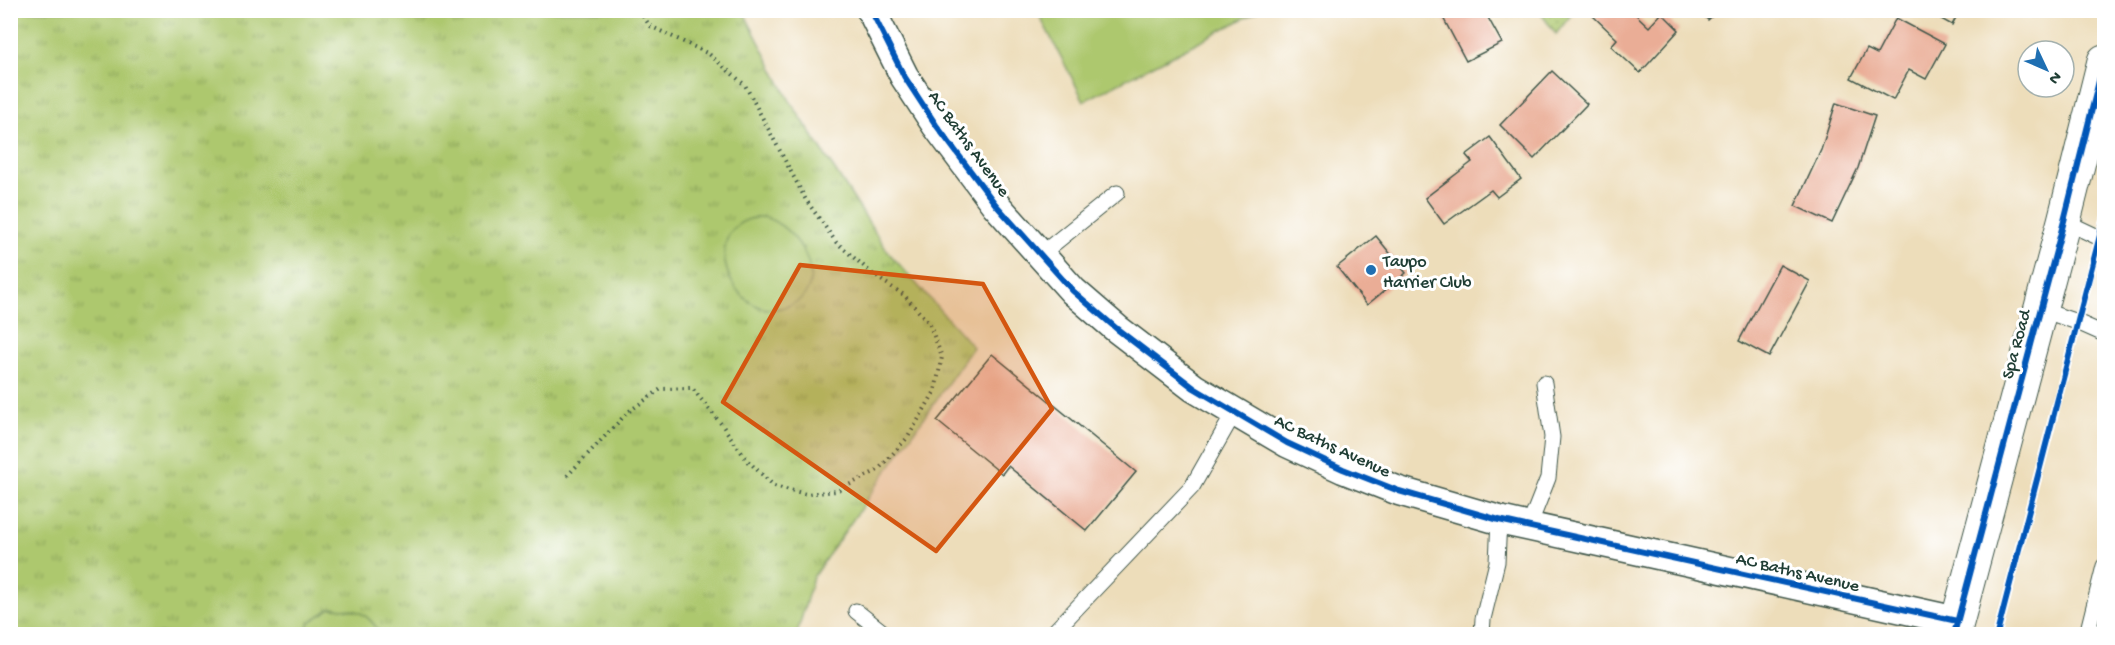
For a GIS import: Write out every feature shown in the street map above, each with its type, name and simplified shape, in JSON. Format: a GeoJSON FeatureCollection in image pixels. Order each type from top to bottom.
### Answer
{"type":"FeatureCollection","features":[{"type":"Feature","properties":{"kind":"main road","name":"Spa Road"},"geometry":{"type":"LineString","coordinates":[[1956,628],[2104,61]]}},
{"type":"Feature","properties":{"kind":"street","name":"AC Baths Avenue"},"geometry":{"type":"LineString","coordinates":[[871,10],[904,76],[936,125],[996,205],[1040,255],[1073,291],[1117,329],[1194,388],[1234,413],[1287,443],[1343,469],[1400,491],[1499,520],[1956,628]]}},
{"type":"Feature","properties":{"kind":"lane"},"geometry":{"type":"LineString","coordinates":[[1040,255],[1117,193]]}},
{"type":"Feature","properties":{"kind":"lane"},"geometry":{"type":"LineString","coordinates":[[2064,221],[2104,242]]}},
{"type":"Feature","properties":{"kind":"lane"},"geometry":{"type":"LineString","coordinates":[[2039,309],[2104,334]]}},
{"type":"Feature","properties":{"kind":"lane"},"geometry":{"type":"LineString","coordinates":[[1529,526],[1548,478],[1552,437],[1544,383]]}},
{"type":"Feature","properties":{"kind":"lane"},"geometry":{"type":"LineString","coordinates":[[1052,634],[1192,487],[1234,413]]}},
{"type":"Feature","properties":{"kind":"lane"},"geometry":{"type":"LineString","coordinates":[[1482,634],[1483,619],[1497,562],[1499,520]]}},
{"type":"Feature","properties":{"kind":"lane"},"geometry":{"type":"LineString","coordinates":[[2087,634],[2104,566]]}},
{"type":"Feature","properties":{"kind":"lane"},"geometry":{"type":"LineString","coordinates":[[856,611],[885,634]]}},
{"type":"Feature","properties":{"kind":"path"},"geometry":{"type":"LineString","coordinates":[[567,476],[628,412],[660,389],[692,388],[747,460],[774,486],[806,494],[837,491],[878,470],[908,437],[935,391],[942,357],[929,323],[904,295],[875,276],[836,242],[806,200],[745,85],[709,54],[650,26],[639,10]]}},
{"type":"Feature","properties":{"kind":"highlighted area"},"geometry":{"type":"Polygon","coordinates":[[[800,265],[983,284],[1052,409],[936,551],[723,402],[800,265]]]}},
{"type":"Feature","properties":{"kind":"green space"},"geometry":{"type":"Polygon","coordinates":[[[10,11],[743,11],[790,101],[888,252],[973,347],[813,577],[797,634],[11,634],[10,11]]]}},
{"type":"Feature","properties":{"kind":"green space"},"geometry":{"type":"Polygon","coordinates":[[[1037,11],[1258,11],[1084,101],[1037,11]]]}},
{"type":"Feature","properties":{"kind":"green space"},"geometry":{"type":"Polygon","coordinates":[[[1539,11],[1574,11],[1556,34],[1539,11]]]}},
{"type":"Feature","properties":{"kind":"green space"},"geometry":{"type":"Polygon","coordinates":[[[763,217],[776,222],[788,232],[799,244],[807,258],[810,272],[809,286],[802,297],[788,306],[767,309],[750,302],[736,288],[727,271],[724,252],[729,235],[741,223],[763,217]]]}},
{"type":"Feature","properties":{"kind":"green space"},"geometry":{"type":"Polygon","coordinates":[[[331,608],[348,609],[360,613],[371,620],[381,634],[303,634],[310,622],[331,608]]]}},
{"type":"Feature","properties":{"kind":"building"},"geometry":{"type":"Polygon","coordinates":[[[1439,10],[1482,10],[1502,43],[1466,61],[1439,10]]]}},
{"type":"Feature","properties":{"kind":"building"},"geometry":{"type":"Polygon","coordinates":[[[1596,10],[1631,10],[1649,27],[1662,13],[1679,30],[1640,73],[1611,46],[1617,39],[1592,15],[1596,10]]]}},
{"type":"Feature","properties":{"kind":"building"},"geometry":{"type":"Polygon","coordinates":[[[1698,10],[1719,10],[1708,20],[1698,10]]]}},
{"type":"Feature","properties":{"kind":"building"},"geometry":{"type":"Polygon","coordinates":[[[1925,10],[1960,10],[1952,25],[1925,10]]]}},
{"type":"Feature","properties":{"kind":"building"},"geometry":{"type":"Polygon","coordinates":[[[1896,18],[1945,44],[1926,79],[1909,70],[1893,100],[1851,78],[1867,49],[1877,54],[1896,18]]]}},
{"type":"Feature","properties":{"kind":"building"},"geometry":{"type":"Polygon","coordinates":[[[1552,71],[1587,104],[1534,159],[1500,125],[1552,71]]]}},
{"type":"Feature","properties":{"kind":"building"},"geometry":{"type":"Polygon","coordinates":[[[1836,103],[1875,116],[1858,168],[1832,223],[1795,206],[1821,150],[1836,103]]]}},
{"type":"Feature","properties":{"kind":"building"},"geometry":{"type":"Polygon","coordinates":[[[1490,137],[1521,179],[1497,197],[1491,190],[1444,224],[1425,198],[1472,162],[1466,155],[1490,137]]]}},
{"type":"Feature","properties":{"kind":"building","name":"Taupo Harrier Club"},"geometry":{"type":"Polygon","coordinates":[[[1376,236],[1406,273],[1367,305],[1337,267],[1376,236]]]}},
{"type":"Feature","properties":{"kind":"building"},"geometry":{"type":"Polygon","coordinates":[[[1780,265],[1810,281],[1769,357],[1739,341],[1780,265]]]}},
{"type":"Feature","properties":{"kind":"building"},"geometry":{"type":"Polygon","coordinates":[[[992,354],[1136,472],[1087,531],[1008,466],[1002,474],[937,421],[992,354]]]}},
{"type":"Feature","properties":{"kind":"cycle path"},"geometry":{"type":"LineString","coordinates":[[871,10],[904,76],[936,125],[996,205],[1073,291],[1117,329],[1194,388],[1287,443],[1343,469],[1399,491],[1499,520],[1957,621]]}},
{"type":"Feature","properties":{"kind":"cycle path"},"geometry":{"type":"LineString","coordinates":[[1954,634],[2064,221],[2104,61]]}},
{"type":"Feature","properties":{"kind":"cycle path"},"geometry":{"type":"LineString","coordinates":[[1997,634],[2104,220]]}},
{"type":"Feature","properties":{"kind":"place","name":"Taupo Harrier Club"},"geometry":{"type":"Point","coordinates":[1371,270]}}]}
